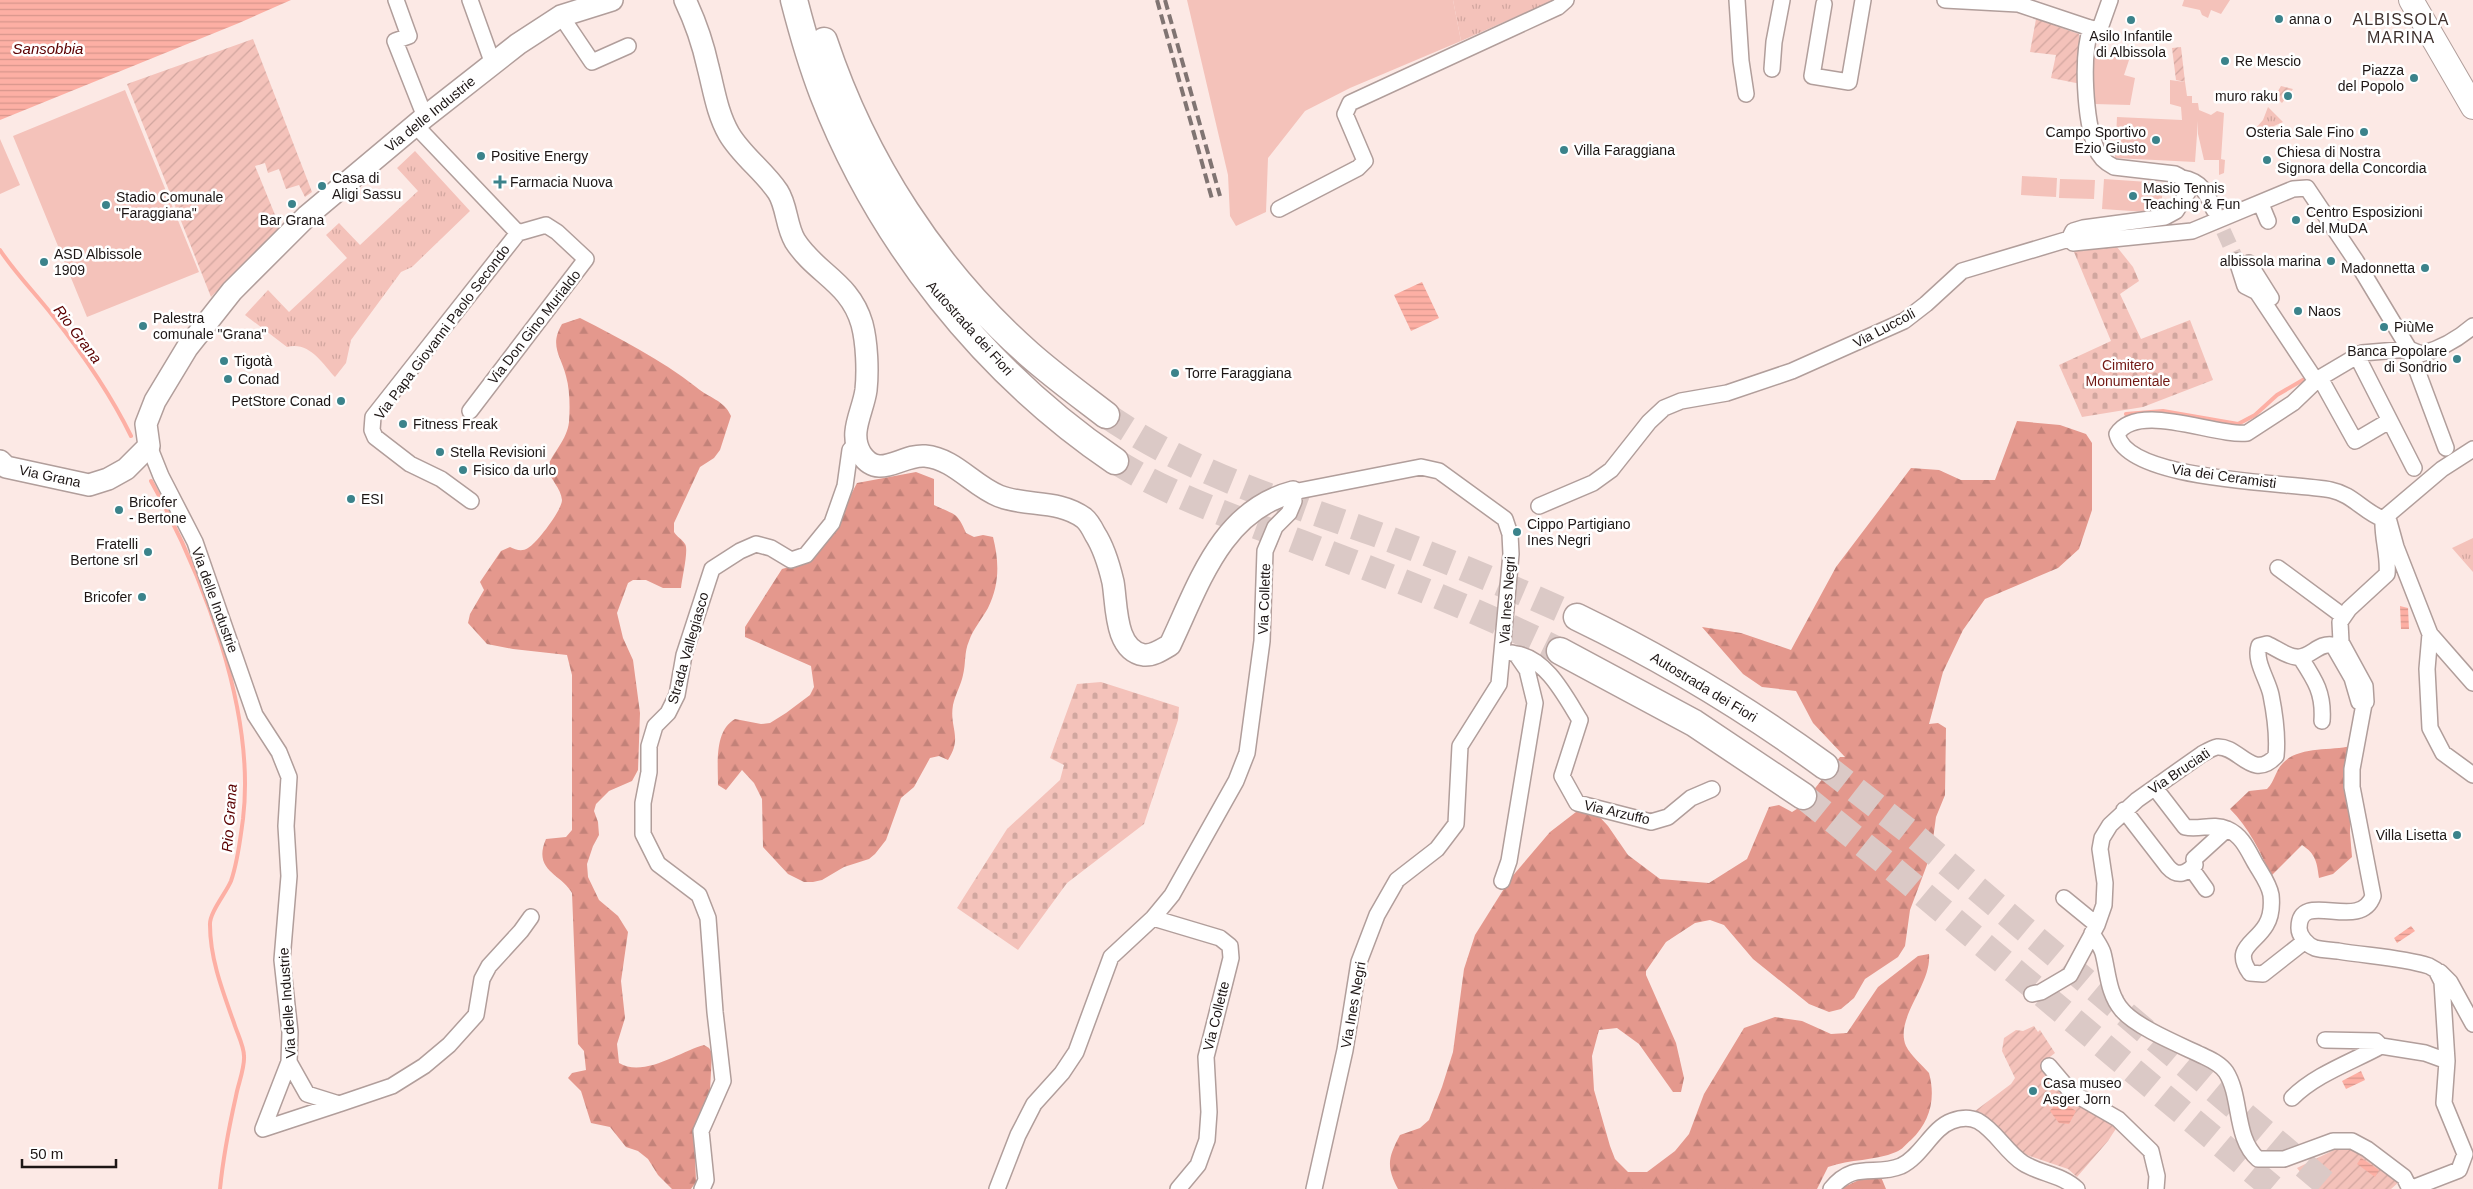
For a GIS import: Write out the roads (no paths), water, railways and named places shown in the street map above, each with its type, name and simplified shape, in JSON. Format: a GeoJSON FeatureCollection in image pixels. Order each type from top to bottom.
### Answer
{"type":"FeatureCollection","features":[{"type":"Feature","properties":{"kind":"highway","name":"Autostrada dei Fiori"},"geometry":{"type":"LineString","coordinates":[[794,0],[822,93],[839,132],[878,208],[911,259],[955,315],[1023,386],[1068,427],[1115,461]]}},
{"type":"Feature","properties":{"kind":"highway","name":"Autostrada dei Fiori"},"geometry":{"type":"LineString","coordinates":[[812,0],[836,75],[856,123],[891,187],[920,233],[969,294],[999,325],[1051,372],[1106,415]]}},
{"type":"Feature","properties":{"kind":"highway","name":"Autostrada dei Fiori"},"geometry":{"type":"LineString","coordinates":[[1577,617],[1630,643],[1712,691],[1825,766]]}},
{"type":"Feature","properties":{"kind":"highway"},"geometry":{"type":"LineString","coordinates":[[1560,651],[1694,723],[1802,796]]}},
{"type":"Feature","properties":{"kind":"main road"},"geometry":{"type":"LineString","coordinates":[[2411,0],[2473,107]]}},
{"type":"Feature","properties":{"kind":"street"},"geometry":{"type":"LineString","coordinates":[[396,0],[409,36],[395,41],[420,121],[518,233]]}},
{"type":"Feature","properties":{"kind":"street"},"geometry":{"type":"LineString","coordinates":[[470,0],[493,64]]}},
{"type":"Feature","properties":{"kind":"street","name":"Via delle Industrie"},"geometry":{"type":"LineString","coordinates":[[307,1094],[290,1062],[290,1032],[282,960],[289,876],[286,826],[289,777],[279,752],[255,714],[194,542],[161,476],[149,446],[146,424],[155,401],[187,348],[232,291],[307,216],[420,121],[518,44],[561,16],[612,0]]}},
{"type":"Feature","properties":{"kind":"street"},"geometry":{"type":"LineString","coordinates":[[685,0],[701,40]]}},
{"type":"Feature","properties":{"kind":"street"},"geometry":{"type":"LineString","coordinates":[[695,0],[701,40],[716,103],[729,134],[778,193],[794,240],[814,264],[836,281],[850,296],[862,325],[866,389],[856,429],[856,443],[863,457],[876,467],[883,467],[920,456],[937,457],[954,466],[985,489],[1002,497],[1062,506],[1086,520],[1102,545],[1113,582],[1120,630],[1128,647],[1144,655],[1156,653],[1170,645],[1213,554],[1235,526],[1272,497],[1293,492]]}},
{"type":"Feature","properties":{"kind":"street"},"geometry":{"type":"LineString","coordinates":[[1279,210],[1358,168],[1365,162],[1345,114],[1350,104],[1558,7],[1566,0]]}},
{"type":"Feature","properties":{"kind":"street"},"geometry":{"type":"LineString","coordinates":[[1737,0],[1746,94]]}},
{"type":"Feature","properties":{"kind":"street"},"geometry":{"type":"LineString","coordinates":[[1772,69],[1774,42],[1782,0]]}},
{"type":"Feature","properties":{"kind":"street"},"geometry":{"type":"LineString","coordinates":[[1824,4],[1812,76],[1849,82],[1863,0]]}},
{"type":"Feature","properties":{"kind":"street"},"geometry":{"type":"LineString","coordinates":[[1945,0],[2018,4],[2095,30]]}},
{"type":"Feature","properties":{"kind":"street"},"geometry":{"type":"LineString","coordinates":[[2110,0],[2084,53],[2089,116],[2096,149],[2105,162],[2114,167],[2175,174],[2198,183],[2208,196],[2214,210]]}},
{"type":"Feature","properties":{"kind":"street"},"geometry":{"type":"LineString","coordinates":[[561,16],[592,62],[628,46]]}},
{"type":"Feature","properties":{"kind":"street"},"geometry":{"type":"LineString","coordinates":[[2070,239],[2073,231],[2077,229],[2165,217],[2176,211],[2188,192],[2187,184],[2182,178]]}},
{"type":"Feature","properties":{"kind":"street","name":"Via Luccoli"},"geometry":{"type":"LineString","coordinates":[[1539,506],[1593,484],[1611,470],[1648,422],[1664,408],[1681,401],[1727,392],[1792,372],[1904,321],[1962,271],[2070,239],[2073,243],[2078,244],[2106,238],[2192,231],[2261,204],[2293,189],[2306,188],[2356,261],[2409,349]]}},
{"type":"Feature","properties":{"kind":"street"},"geometry":{"type":"LineString","coordinates":[[2261,204],[2268,221]]}},
{"type":"Feature","properties":{"kind":"street","name":"Via Don Gino Murialdo"},"geometry":{"type":"LineString","coordinates":[[470,411],[586,259],[557,232],[546,225],[518,233]]}},
{"type":"Feature","properties":{"kind":"street","name":"Via Papa Giovanni Paolo Secondo"},"geometry":{"type":"LineString","coordinates":[[471,501],[441,479],[410,464],[375,437],[372,430],[373,417],[518,233]]}},
{"type":"Feature","properties":{"kind":"street"},"geometry":{"type":"LineString","coordinates":[[2243,262],[2319,378],[2355,441],[2388,421]]}},
{"type":"Feature","properties":{"kind":"street","name":"Via dei Ceramisti"},"geometry":{"type":"LineString","coordinates":[[2386,518],[2376,516],[2356,500],[2331,490],[2176,472],[2142,459],[2126,448],[2117,434],[2125,426],[2135,422],[2155,421],[2247,433],[2294,403],[2319,378],[2357,356],[2368,352],[2409,349],[2422,354],[2434,351],[2463,335],[2473,326]]}},
{"type":"Feature","properties":{"kind":"street"},"geometry":{"type":"LineString","coordinates":[[2409,349],[2446,448]]}},
{"type":"Feature","properties":{"kind":"street"},"geometry":{"type":"LineString","coordinates":[[2357,356],[2388,421],[2414,468]]}},
{"type":"Feature","properties":{"kind":"street","name":"Strada Vallegiasco"},"geometry":{"type":"LineString","coordinates":[[702,1189],[706,1180],[701,1131],[723,1081],[715,1012],[708,918],[699,895],[658,864],[643,834],[643,803],[649,772],[650,746],[655,726],[668,713],[677,696],[684,656],[712,569],[740,551],[756,544],[771,548],[790,560],[806,555],[832,523],[845,486],[850,450],[856,443]]}},
{"type":"Feature","properties":{"kind":"street","name":"Via Grana"},"geometry":{"type":"LineString","coordinates":[[0,461],[6,467],[89,485],[108,479],[126,469],[149,446]]}},
{"type":"Feature","properties":{"kind":"street"},"geometry":{"type":"LineString","coordinates":[[2473,449],[2442,469],[2386,518],[2382,533],[2388,566],[2387,574],[2343,616],[2339,629],[2342,642],[2365,686],[2367,698],[2364,704],[2352,769],[2352,787],[2372,896],[2364,910],[2356,912],[2312,910],[2303,916],[2299,925],[2300,933],[2313,948],[2423,964],[2436,970],[2446,976],[2473,1024]]}},
{"type":"Feature","properties":{"kind":"street","name":"Via Ines Negri"},"geometry":{"type":"LineString","coordinates":[[1293,492],[1421,467],[1439,471],[1505,519],[1510,534],[1511,554],[1509,653],[1499,684],[1460,746],[1456,824],[1437,849],[1397,880],[1377,915],[1359,962],[1345,1050],[1314,1189]]}},
{"type":"Feature","properties":{"kind":"street","name":"Via Collette"},"geometry":{"type":"LineString","coordinates":[[997,1189],[1018,1135],[1034,1104],[1062,1073],[1076,1052],[1111,957],[1153,918],[1172,895],[1220,813],[1236,780],[1247,753],[1262,641],[1265,551],[1274,527],[1289,513],[1294,501],[1293,492]]}},
{"type":"Feature","properties":{"kind":"street"},"geometry":{"type":"LineString","coordinates":[[2386,518],[2430,634],[2473,683]]}},
{"type":"Feature","properties":{"kind":"street"},"geometry":{"type":"LineString","coordinates":[[2278,568],[2343,616]]}},
{"type":"Feature","properties":{"kind":"street"},"geometry":{"type":"LineString","coordinates":[[2430,634],[2428,669],[2430,728],[2444,753],[2473,775]]}},
{"type":"Feature","properties":{"kind":"street","name":"Via Bruciati"},"geometry":{"type":"LineString","coordinates":[[2032,994],[2041,992],[2070,975],[2094,929],[2104,905],[2105,883],[2100,849],[2102,838],[2124,810],[2202,754],[2216,747],[2228,749],[2241,760],[2262,765],[2270,762],[2276,756],[2277,743],[2270,693],[2258,651],[2259,646],[2267,644],[2295,657],[2300,657]]}},
{"type":"Feature","properties":{"kind":"street"},"geometry":{"type":"LineString","coordinates":[[2322,721],[2323,702],[2316,681],[2300,657],[2321,646],[2334,645],[2352,678],[2359,702],[2364,704]]}},
{"type":"Feature","properties":{"kind":"street","name":"Via Ines Negri"},"geometry":{"type":"LineString","coordinates":[[1502,881],[1509,861],[1535,703],[1527,670],[1509,653]]}},
{"type":"Feature","properties":{"kind":"street","name":"Via Arzuffo"},"geometry":{"type":"LineString","coordinates":[[1509,653],[1526,655],[1541,665],[1580,720],[1562,776],[1577,803],[1651,822],[1668,817],[1691,798],[1712,789]]}},
{"type":"Feature","properties":{"kind":"street"},"geometry":{"type":"LineString","coordinates":[[2155,788],[2185,827],[2220,827],[2227,829],[2242,839],[2268,885],[2271,896],[2271,913],[2266,926],[2246,947],[2244,956],[2246,967],[2250,973],[2263,974],[2305,941]]}},
{"type":"Feature","properties":{"kind":"street"},"geometry":{"type":"LineString","coordinates":[[2124,810],[2173,873],[2181,874],[2195,865],[2194,859],[2227,829]]}},
{"type":"Feature","properties":{"kind":"street"},"geometry":{"type":"LineString","coordinates":[[2191,868],[2206,889]]}},
{"type":"Feature","properties":{"kind":"street"},"geometry":{"type":"LineString","coordinates":[[2064,898],[2094,929],[2103,952],[2108,982],[2121,1010],[2139,1023],[2212,1061],[2225,1071],[2252,1154],[2258,1159],[2284,1159],[2332,1141],[2352,1141],[2367,1149],[2404,1177],[2410,1189],[2459,1170],[2463,1161],[2463,1147],[2444,1103],[2447,1061],[2443,990],[2436,970]]}},
{"type":"Feature","properties":{"kind":"street"},"geometry":{"type":"LineString","coordinates":[[290,1062],[263,1129],[392,1086],[424,1066],[449,1045],[476,1015],[482,979],[490,966],[531,917]]}},
{"type":"Feature","properties":{"kind":"street","name":"Via Collette"},"geometry":{"type":"LineString","coordinates":[[1153,918],[1220,938],[1230,946],[1231,958],[1206,1057],[1209,1112],[1207,1140],[1198,1165],[1178,1189]]}},
{"type":"Feature","properties":{"kind":"street"},"geometry":{"type":"LineString","coordinates":[[2325,1040],[2376,1040],[2382,1046]]}},
{"type":"Feature","properties":{"kind":"street"},"geometry":{"type":"LineString","coordinates":[[2292,1098],[2299,1091],[2340,1066],[2382,1046],[2425,1053],[2447,1061]]}},
{"type":"Feature","properties":{"kind":"street"},"geometry":{"type":"LineString","coordinates":[[2049,1066],[2071,1092],[2118,1119],[2151,1151],[2156,1176],[2156,1189]]}},
{"type":"Feature","properties":{"kind":"street"},"geometry":{"type":"LineString","coordinates":[[304,1114],[307,1094],[339,1104]]}},
{"type":"Feature","properties":{"kind":"street"},"geometry":{"type":"LineString","coordinates":[[1831,1189],[1837,1181],[1848,1174],[1900,1166],[1922,1151],[1941,1128],[1950,1121],[1963,1118],[1977,1120],[2022,1163],[2069,1181],[2077,1189]]}},
{"type":"Feature","properties":{"kind":"water","name":"Sansobbia"},"geometry":{"type":"Polygon","coordinates":[[[0,0],[291,0],[0,120],[0,0]]]}},
{"type":"Feature","properties":{"kind":"water"},"geometry":{"type":"Polygon","coordinates":[[[1422,282],[1439,318],[1411,331],[1394,295],[1422,282]]]}},
{"type":"Feature","properties":{"kind":"water"},"geometry":{"type":"Polygon","coordinates":[[[2400,606],[2408,608],[2409,629],[2401,629],[2400,606]]]}},
{"type":"Feature","properties":{"kind":"water"},"geometry":{"type":"Polygon","coordinates":[[[2411,926],[2415,931],[2397,943],[2394,938],[2411,926]]]}},
{"type":"Feature","properties":{"kind":"water"},"geometry":{"type":"Polygon","coordinates":[[[2361,1071],[2365,1080],[2346,1089],[2342,1081],[2361,1071]]]}},
{"type":"Feature","properties":{"kind":"water"},"geometry":{"type":"Polygon","coordinates":[[[2059,1100],[2076,1111],[2069,1124],[2059,1123],[2050,1111],[2059,1100]]]}},
{"type":"Feature","properties":{"kind":"water"},"geometry":{"type":"Polygon","coordinates":[[[2361,1158],[2379,1170],[2375,1177],[2357,1164],[2361,1158]]]}},
{"type":"Feature","properties":{"kind":"waterway","name":"Rio Grana"},"geometry":{"type":"LineString","coordinates":[[0,250],[85,359],[114,404],[131,436]]}},
{"type":"Feature","properties":{"kind":"waterway"},"geometry":{"type":"LineString","coordinates":[[2126,414],[2163,411],[2238,424],[2255,415],[2277,395],[2308,377]]}},
{"type":"Feature","properties":{"kind":"waterway","name":"Rio Grana"},"geometry":{"type":"LineString","coordinates":[[151,481],[189,558],[206,601],[233,689],[241,734],[245,777],[243,819],[238,850],[231,881],[210,920],[212,950],[218,975],[244,1052],[244,1061],[226,1142],[220,1189]]}},
{"type":"Feature","properties":{"kind":"tunnel"},"geometry":{"type":"LineString","coordinates":[[2214,210],[2237,261]]}},
{"type":"Feature","properties":{"kind":"tunnel"},"geometry":{"type":"LineString","coordinates":[[1106,415],[1170,453],[1237,484],[1427,553],[1577,617]]}},
{"type":"Feature","properties":{"kind":"tunnel"},"geometry":{"type":"LineString","coordinates":[[1115,461],[1160,486],[1206,506],[1432,594],[1560,651]]}},
{"type":"Feature","properties":{"kind":"tunnel"},"geometry":{"type":"LineString","coordinates":[[1825,766],[1911,833],[2332,1189]]}},
{"type":"Feature","properties":{"kind":"tunnel"},"geometry":{"type":"LineString","coordinates":[[1803,796],[1880,858],[2274,1189]]}},
{"type":"Feature","properties":{"kind":"railway"},"geometry":{"type":"LineString","coordinates":[[1157,0],[1212,199]]}},
{"type":"Feature","properties":{"kind":"railway"},"geometry":{"type":"LineString","coordinates":[[1165,0],[1220,196]]}},
{"type":"Feature","properties":{"kind":"place","name":"anna o"},"geometry":{"type":"Point","coordinates":[2279,19]}},
{"type":"Feature","properties":{"kind":"place","name":"Asilo Infantile di Albissola"},"geometry":{"type":"Point","coordinates":[2131,20]}},
{"type":"Feature","properties":{"kind":"place","name":"Re Mescio"},"geometry":{"type":"Point","coordinates":[2225,61]}},
{"type":"Feature","properties":{"kind":"place","name":"Piazza del Popolo"},"geometry":{"type":"Point","coordinates":[2414,78]}},
{"type":"Feature","properties":{"kind":"place","name":"muro raku"},"geometry":{"type":"Point","coordinates":[2288,96]}},
{"type":"Feature","properties":{"kind":"place","name":"Osteria Sale Fino"},"geometry":{"type":"Point","coordinates":[2364,132]}},
{"type":"Feature","properties":{"kind":"place","name":"Campo Sportivo Ezio Giusto"},"geometry":{"type":"Point","coordinates":[2156,140]}},
{"type":"Feature","properties":{"kind":"place","name":"Villa Faraggiana"},"geometry":{"type":"Point","coordinates":[1564,150]}},
{"type":"Feature","properties":{"kind":"place","name":"Positive Energy"},"geometry":{"type":"Point","coordinates":[481,156]}},
{"type":"Feature","properties":{"kind":"place","name":"Chiesa di Nostra Signora della Concordia"},"geometry":{"type":"Point","coordinates":[2267,160]}},
{"type":"Feature","properties":{"kind":"place","name":"Farmacia Nuova"},"geometry":{"type":"Point","coordinates":[500,182]}},
{"type":"Feature","properties":{"kind":"place","name":"Casa di Aligi Sassu"},"geometry":{"type":"Point","coordinates":[322,186]}},
{"type":"Feature","properties":{"kind":"place","name":"Masio Tennis Teaching & Fun"},"geometry":{"type":"Point","coordinates":[2133,196]}},
{"type":"Feature","properties":{"kind":"place","name":"Bar Grana"},"geometry":{"type":"Point","coordinates":[292,204]}},
{"type":"Feature","properties":{"kind":"place","name":"Stadio Comunale \"Faraggiana\""},"geometry":{"type":"Point","coordinates":[106,205]}},
{"type":"Feature","properties":{"kind":"place","name":"Centro Esposizioni del MuDA"},"geometry":{"type":"Point","coordinates":[2296,220]}},
{"type":"Feature","properties":{"kind":"place","name":"albissola marina"},"geometry":{"type":"Point","coordinates":[2331,261]}},
{"type":"Feature","properties":{"kind":"place","name":"ASD Albissole 1909"},"geometry":{"type":"Point","coordinates":[44,262]}},
{"type":"Feature","properties":{"kind":"place","name":"Madonnetta"},"geometry":{"type":"Point","coordinates":[2425,268]}},
{"type":"Feature","properties":{"kind":"place","name":"Naos"},"geometry":{"type":"Point","coordinates":[2298,311]}},
{"type":"Feature","properties":{"kind":"place","name":"Palestra comunale \"Grana\""},"geometry":{"type":"Point","coordinates":[143,326]}},
{"type":"Feature","properties":{"kind":"place","name":"PiùMe"},"geometry":{"type":"Point","coordinates":[2384,327]}},
{"type":"Feature","properties":{"kind":"place","name":"Banca Popolare di Sondrio"},"geometry":{"type":"Point","coordinates":[2457,359]}},
{"type":"Feature","properties":{"kind":"place","name":"Tigotà"},"geometry":{"type":"Point","coordinates":[224,361]}},
{"type":"Feature","properties":{"kind":"place","name":"Torre Faraggiana"},"geometry":{"type":"Point","coordinates":[1175,373]}},
{"type":"Feature","properties":{"kind":"place","name":"Conad"},"geometry":{"type":"Point","coordinates":[228,379]}},
{"type":"Feature","properties":{"kind":"place","name":"PetStore Conad"},"geometry":{"type":"Point","coordinates":[341,401]}},
{"type":"Feature","properties":{"kind":"place","name":"Fitness Freak"},"geometry":{"type":"Point","coordinates":[403,424]}},
{"type":"Feature","properties":{"kind":"place","name":"Stella Revisioni"},"geometry":{"type":"Point","coordinates":[440,452]}},
{"type":"Feature","properties":{"kind":"place","name":"Fisico da urlo"},"geometry":{"type":"Point","coordinates":[463,470]}},
{"type":"Feature","properties":{"kind":"place","name":"ESI"},"geometry":{"type":"Point","coordinates":[351,499]}},
{"type":"Feature","properties":{"kind":"place","name":"Bricofer - Bertone"},"geometry":{"type":"Point","coordinates":[119,510]}},
{"type":"Feature","properties":{"kind":"place","name":"Cippo Partigiano Ines Negri"},"geometry":{"type":"Point","coordinates":[1517,532]}},
{"type":"Feature","properties":{"kind":"place","name":"Fratelli Bertone srl"},"geometry":{"type":"Point","coordinates":[148,552]}},
{"type":"Feature","properties":{"kind":"place","name":"Bricofer"},"geometry":{"type":"Point","coordinates":[142,597]}},
{"type":"Feature","properties":{"kind":"place","name":"Villa Lisetta"},"geometry":{"type":"Point","coordinates":[2457,835]}},
{"type":"Feature","properties":{"kind":"place","name":"Casa museo Asger Jorn"},"geometry":{"type":"Point","coordinates":[2033,1091]}},
{"type":"Feature","properties":{"kind":"district","name":"ALBISSOLA MARINA"},"geometry":{"type":"Point","coordinates":[2401,28]}},
{"type":"Feature","properties":{"kind":"park label","name":"Cimitero Monumentale"},"geometry":{"type":"Point","coordinates":[2128,374]}}]}
